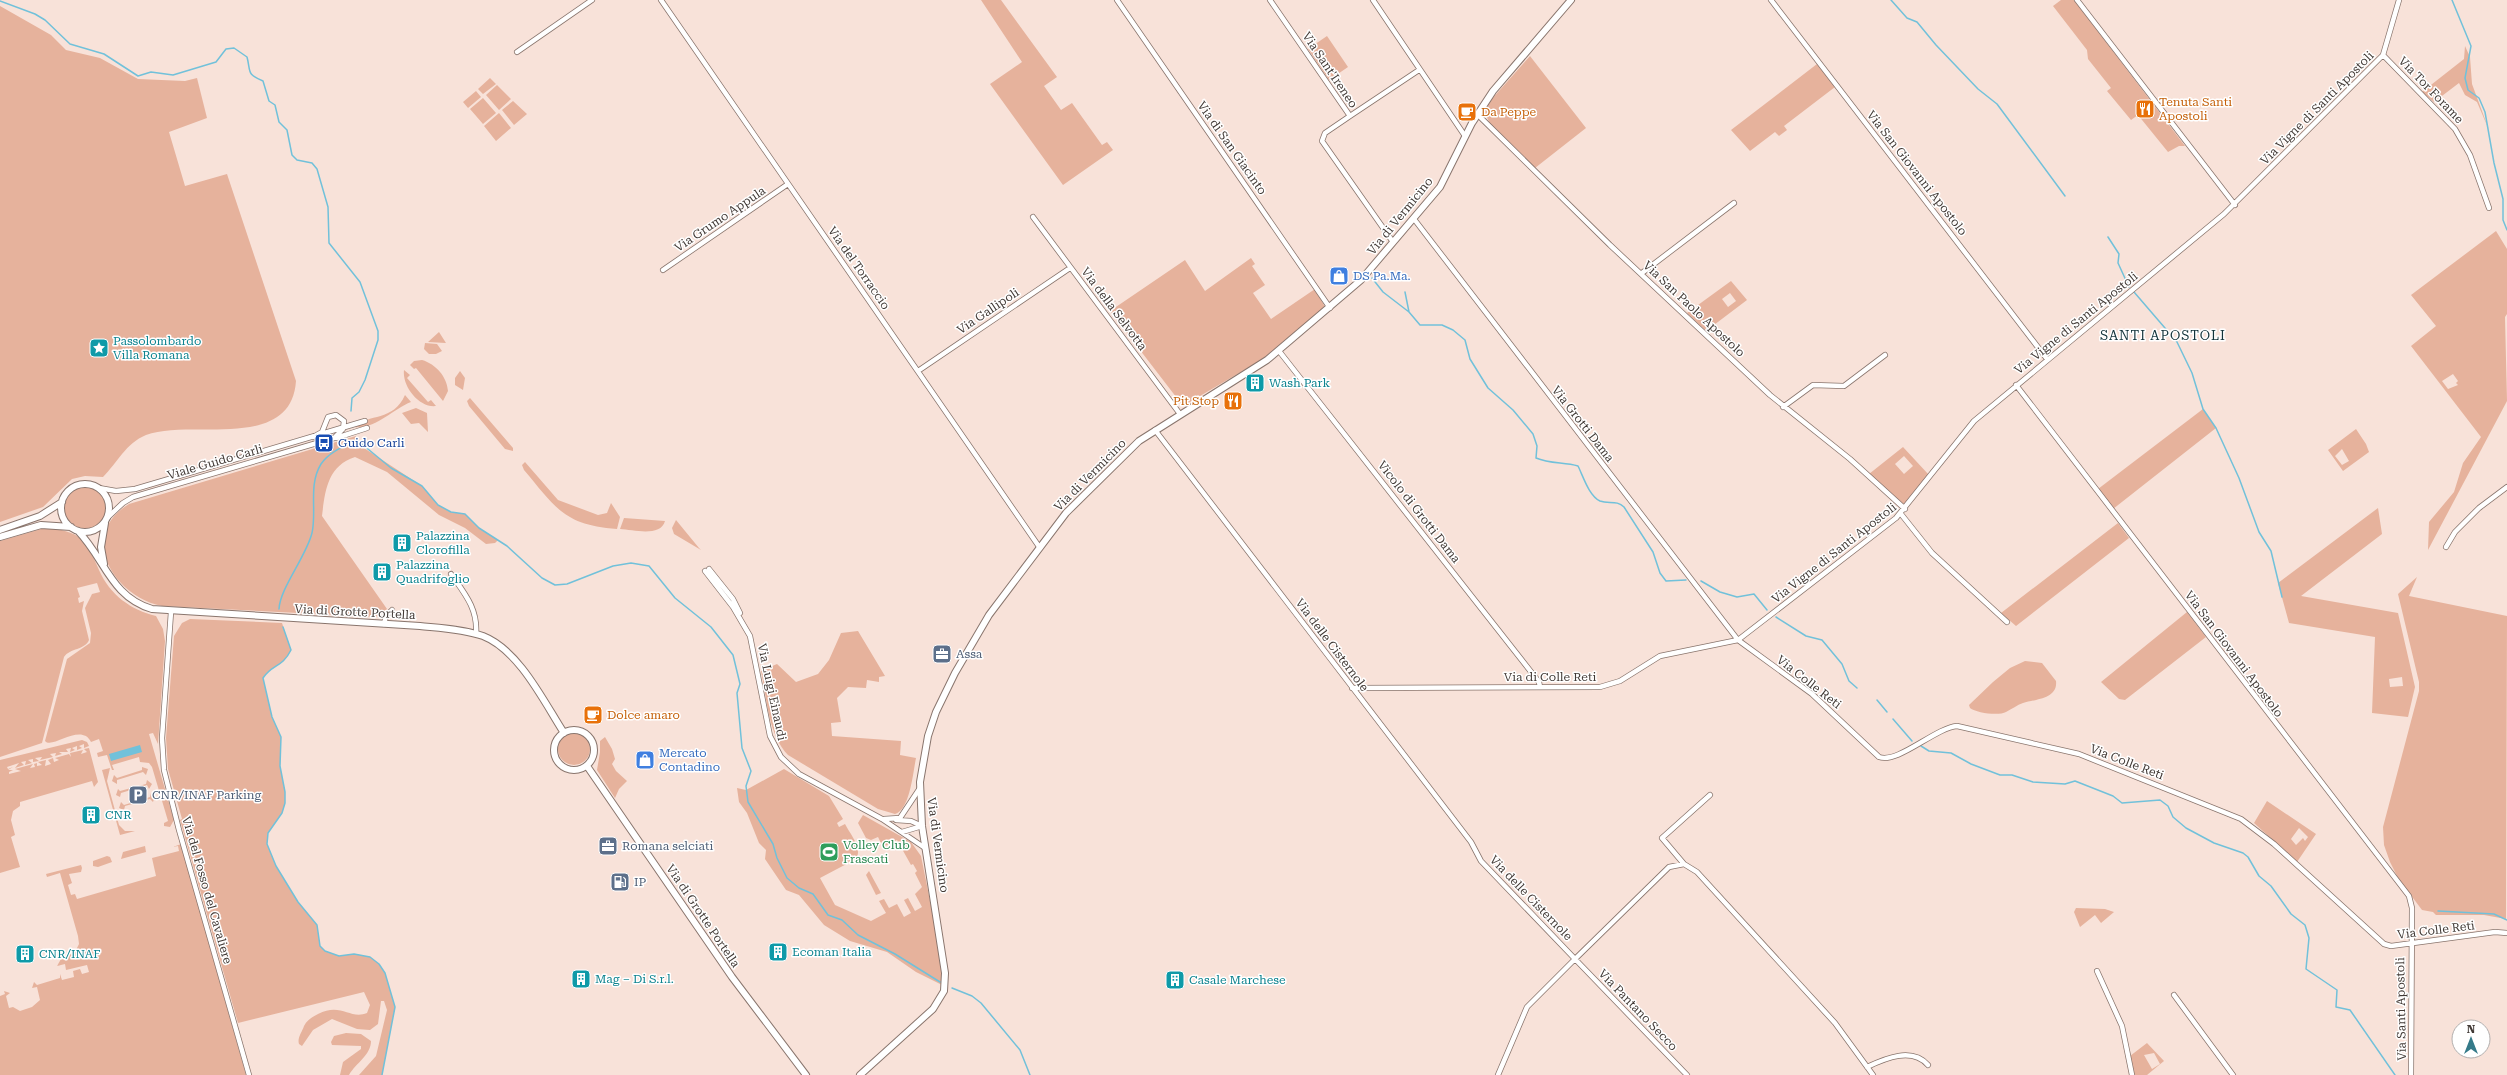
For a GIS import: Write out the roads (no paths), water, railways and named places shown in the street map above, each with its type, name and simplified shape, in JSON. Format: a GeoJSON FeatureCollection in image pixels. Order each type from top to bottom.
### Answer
{"type":"FeatureCollection","features":[{"type":"Feature","properties":{"kind":"main road","name":"Via di Vermicino"},"geometry":{"type":"LineString","coordinates":[[860,1075],[929,1013],[940,999],[945,989],[945,973],[922,826],[920,788],[930,728],[952,678],[992,609],[1074,504],[1137,443],[1279,351],[1361,280],[1414,219],[1444,180],[1477,114],[1499,83],[1571,0]]}},
{"type":"Feature","properties":{"kind":"main road"},"geometry":{"type":"LineString","coordinates":[[0,530],[35,518],[62,502],[66,495],[77,486],[92,485],[99,488],[107,498],[109,511],[104,524],[92,531],[78,531],[71,527],[63,516],[62,502]]}},
{"type":"Feature","properties":{"kind":"main road","name":"Via di Grotte Portella"},"geometry":{"type":"LineString","coordinates":[[107,518],[101,547],[109,578]]}},
{"type":"Feature","properties":{"kind":"main road"},"geometry":{"type":"LineString","coordinates":[[0,537],[45,525],[71,527]]}},
{"type":"Feature","properties":{"kind":"main road","name":"Via di Grotte Portella"},"geometry":{"type":"LineString","coordinates":[[78,531],[93,548],[109,578],[122,593],[134,602],[152,609],[171,612],[439,628],[476,634],[498,644],[510,655],[564,733]]}},
{"type":"Feature","properties":{"kind":"main road"},"geometry":{"type":"LineString","coordinates":[[576,730],[590,737],[594,751],[592,759],[587,766],[574,770],[565,768],[558,762],[554,746],[564,733],[576,730]]}},
{"type":"Feature","properties":{"kind":"main road","name":"Via di Grotte Portella"},"geometry":{"type":"LineString","coordinates":[[587,766],[732,977],[806,1075]]}},
{"type":"Feature","properties":{"kind":"street"},"geometry":{"type":"LineString","coordinates":[[517,52],[592,0]]}},
{"type":"Feature","properties":{"kind":"street","name":"Via del Torraccio"},"geometry":{"type":"LineString","coordinates":[[661,0],[1040,548]]}},
{"type":"Feature","properties":{"kind":"street","name":"Via di San Giacinto"},"geometry":{"type":"LineString","coordinates":[[1118,0],[1330,308]]}},
{"type":"Feature","properties":{"kind":"street","name":"Via Sant'Ireneo"},"geometry":{"type":"LineString","coordinates":[[1270,0],[1350,116],[1324,134],[1322,141],[1393,242]]}},
{"type":"Feature","properties":{"kind":"street"},"geometry":{"type":"LineString","coordinates":[[1373,0],[1465,136]]}},
{"type":"Feature","properties":{"kind":"street","name":"Via San Giovanni Apostolo"},"geometry":{"type":"LineString","coordinates":[[1771,0],[2047,359]]}},
{"type":"Feature","properties":{"kind":"street"},"geometry":{"type":"LineString","coordinates":[[2077,0],[2234,205]]}},
{"type":"Feature","properties":{"kind":"street","name":"Via Vigne di Santi Apostoli"},"geometry":{"type":"LineString","coordinates":[[1738,640],[1901,514],[1968,427],[2047,359],[2234,205],[2383,55],[2399,0]]}},
{"type":"Feature","properties":{"kind":"street","name":"Via Tor Forame"},"geometry":{"type":"LineString","coordinates":[[2383,55],[2455,129],[2470,155],[2489,208]]}},
{"type":"Feature","properties":{"kind":"street"},"geometry":{"type":"LineString","coordinates":[[1350,116],[1419,70]]}},
{"type":"Feature","properties":{"kind":"street","name":"Via San Paolo Apostolo"},"geometry":{"type":"LineString","coordinates":[[1477,114],[1783,407],[1850,459],[1905,509]]}},
{"type":"Feature","properties":{"kind":"street","name":"Via Grumo Appula"},"geometry":{"type":"LineString","coordinates":[[663,270],[788,184]]}},
{"type":"Feature","properties":{"kind":"street"},"geometry":{"type":"LineString","coordinates":[[1642,273],[1734,203]]}},
{"type":"Feature","properties":{"kind":"street","name":"Via della Selvotta"},"geometry":{"type":"LineString","coordinates":[[1033,217],[1180,414]]}},
{"type":"Feature","properties":{"kind":"street","name":"Via Grotti Dama"},"geometry":{"type":"LineString","coordinates":[[1414,219],[1738,640]]}},
{"type":"Feature","properties":{"kind":"street","name":"Via Gallipoli"},"geometry":{"type":"LineString","coordinates":[[918,371],[1070,268]]}},
{"type":"Feature","properties":{"kind":"street","name":"Vicolo di Grotti Dama"},"geometry":{"type":"LineString","coordinates":[[1279,351],[1497,627],[1539,682],[1540,688]]}},
{"type":"Feature","properties":{"kind":"street"},"geometry":{"type":"LineString","coordinates":[[1783,407],[1813,385],[1837,387],[1846,385],[1885,355]]}},
{"type":"Feature","properties":{"kind":"street","name":"Via San Giovanni Apostolo"},"geometry":{"type":"LineString","coordinates":[[2016,385],[2407,894],[2412,908],[2410,944]]}},
{"type":"Feature","properties":{"kind":"street"},"geometry":{"type":"LineString","coordinates":[[313,437],[322,432],[326,419],[331,416],[342,419],[344,428]]}},
{"type":"Feature","properties":{"kind":"street","name":"Viale Guido Carli"},"geometry":{"type":"LineString","coordinates":[[99,488],[116,491],[135,489],[365,421]]}},
{"type":"Feature","properties":{"kind":"street","name":"Viale Guido Carli"},"geometry":{"type":"LineString","coordinates":[[334,438],[344,428]]}},
{"type":"Feature","properties":{"kind":"street","name":"Viale Guido Carli"},"geometry":{"type":"LineString","coordinates":[[107,518],[123,502],[133,497],[368,428]]}},
{"type":"Feature","properties":{"kind":"street","name":"Via delle Cisternole"},"geometry":{"type":"LineString","coordinates":[[1155,430],[1471,842],[1481,861],[1575,959],[1669,867],[1684,864]]}},
{"type":"Feature","properties":{"kind":"street"},"geometry":{"type":"LineString","coordinates":[[2446,547],[2455,532],[2477,510],[2507,487]]}},
{"type":"Feature","properties":{"kind":"street"},"geometry":{"type":"LineString","coordinates":[[1901,514],[1932,553],[2007,622]]}},
{"type":"Feature","properties":{"kind":"street","name":"Via Luigi Einaudi"},"geometry":{"type":"LineString","coordinates":[[707,570],[736,603],[751,641],[770,736],[777,752],[799,774],[882,819],[925,848]]}},
{"type":"Feature","properties":{"kind":"street"},"geometry":{"type":"LineString","coordinates":[[451,574],[473,607],[477,620],[476,634]]}},
{"type":"Feature","properties":{"kind":"street"},"geometry":{"type":"LineString","coordinates":[[384,624],[386,616],[392,610]]}},
{"type":"Feature","properties":{"kind":"street","name":"Via del Fosso del Cavaliere"},"geometry":{"type":"LineString","coordinates":[[171,612],[162,738],[164,770],[179,830],[249,1075]]}},
{"type":"Feature","properties":{"kind":"street","name":"Via di Colle Reti"},"geometry":{"type":"LineString","coordinates":[[1352,688],[1540,688],[1608,686],[1623,680],[1660,656],[1738,640]]}},
{"type":"Feature","properties":{"kind":"street","name":"Via Colle Reti"},"geometry":{"type":"LineString","coordinates":[[1738,640],[1816,698],[1881,757],[1891,758],[1945,728],[1957,726],[2079,754],[2243,820],[2274,844],[2379,941],[2390,946],[2495,932],[2507,933]]}},
{"type":"Feature","properties":{"kind":"street"},"geometry":{"type":"LineString","coordinates":[[893,820],[904,814],[920,788]]}},
{"type":"Feature","properties":{"kind":"street"},"geometry":{"type":"LineString","coordinates":[[1710,795],[1662,838],[1684,864],[1697,872],[1835,1023],[1873,1075]]}},
{"type":"Feature","properties":{"kind":"street","name":"Via Luigi Einaudi"},"geometry":{"type":"LineString","coordinates":[[882,819],[911,821],[922,826]]}},
{"type":"Feature","properties":{"kind":"street"},"geometry":{"type":"LineString","coordinates":[[902,832],[922,826]]}},
{"type":"Feature","properties":{"kind":"street","name":"Via Santi Apostoli"},"geometry":{"type":"LineString","coordinates":[[2410,944],[2411,1075]]}},
{"type":"Feature","properties":{"kind":"street"},"geometry":{"type":"LineString","coordinates":[[1498,1075],[1527,1007],[1575,959]]}},
{"type":"Feature","properties":{"kind":"street","name":"Via Pantano Secco"},"geometry":{"type":"LineString","coordinates":[[1575,959],[1687,1075]]}},
{"type":"Feature","properties":{"kind":"street"},"geometry":{"type":"LineString","coordinates":[[2097,971],[2122,1026],[2132,1075]]}},
{"type":"Feature","properties":{"kind":"street"},"geometry":{"type":"LineString","coordinates":[[2174,994],[2233,1075]]}},
{"type":"Feature","properties":{"kind":"street"},"geometry":{"type":"LineString","coordinates":[[1867,1067],[1894,1057],[1913,1055],[1919,1056],[1928,1066]]}},
{"type":"Feature","properties":{"kind":"water"},"geometry":{"type":"Polygon","coordinates":[[[140,745],[142,752],[111,761],[109,754],[140,745]]]}},
{"type":"Feature","properties":{"kind":"waterway"},"geometry":{"type":"LineString","coordinates":[[1891,0],[1907,18],[1917,22],[1936,45],[1978,89],[1997,104],[2065,196]]}},
{"type":"Feature","properties":{"kind":"waterway"},"geometry":{"type":"LineString","coordinates":[[2452,0],[2471,46],[2465,78],[2468,90],[2479,98],[2485,112],[2494,163],[2503,199],[2503,220],[2507,230]]}},
{"type":"Feature","properties":{"kind":"waterway"},"geometry":{"type":"LineString","coordinates":[[0,1],[35,14],[45,20],[70,44],[104,54],[138,76],[151,72],[173,75],[216,62],[226,49],[234,48],[247,57],[250,72],[263,81],[269,101],[275,105],[279,122],[287,130],[292,155],[297,160],[312,163],[317,169],[328,207],[329,243],[360,282],[378,331],[378,340],[365,380],[359,392],[352,398],[351,411]]}},
{"type":"Feature","properties":{"kind":"waterway"},"geometry":{"type":"LineString","coordinates":[[2108,237],[2119,254],[2118,263],[2129,287]]}},
{"type":"Feature","properties":{"kind":"waterway"},"geometry":{"type":"LineString","coordinates":[[1372,278],[1383,292],[1409,312],[1420,325],[1442,325],[1453,330],[1465,340],[1470,359],[1488,388],[1513,410],[1533,434],[1537,446],[1536,458],[1578,466],[1584,480],[1596,498],[1603,502],[1616,503],[1624,507],[1653,552],[1660,573],[1666,581],[1686,580]]}},
{"type":"Feature","properties":{"kind":"waterway"},"geometry":{"type":"LineString","coordinates":[[1405,292],[1409,312]]}},
{"type":"Feature","properties":{"kind":"waterway"},"geometry":{"type":"LineString","coordinates":[[2134,292],[2177,342],[2192,373],[2203,409],[2216,428],[2239,478],[2259,532],[2271,551],[2282,597]]}},
{"type":"Feature","properties":{"kind":"waterway"},"geometry":{"type":"LineString","coordinates":[[279,609],[280,601],[288,582],[309,542],[312,533],[314,516],[314,489],[317,472],[321,464],[328,456],[357,440],[391,468],[422,486],[438,505],[451,512],[465,514],[479,528],[507,546],[542,578],[555,585],[567,584],[613,566],[631,563],[649,566],[675,598],[711,627],[733,655],[740,684],[737,693],[742,748],[751,771],[746,786],[748,802],[773,844],[777,858],[787,878],[799,888],[813,894],[828,915],[842,920],[858,935],[895,954],[940,982]]}},
{"type":"Feature","properties":{"kind":"waterway"},"geometry":{"type":"LineString","coordinates":[[1701,581],[1720,592],[1737,597],[1754,594],[1767,610]]}},
{"type":"Feature","properties":{"kind":"waterway"},"geometry":{"type":"LineString","coordinates":[[1776,617],[1806,636],[1822,640],[1842,664],[1849,681],[1857,688]]}},
{"type":"Feature","properties":{"kind":"waterway"},"geometry":{"type":"LineString","coordinates":[[283,627],[291,650],[288,656],[281,663],[270,670],[263,678],[272,717],[281,737],[280,766],[285,792],[285,803],[282,813],[268,833],[267,844],[276,866],[298,902],[317,925],[320,946],[325,951],[339,956],[354,954],[370,957],[379,964],[385,973],[395,1007],[382,1075]]}},
{"type":"Feature","properties":{"kind":"waterway"},"geometry":{"type":"LineString","coordinates":[[1877,700],[1887,712]]}},
{"type":"Feature","properties":{"kind":"waterway"},"geometry":{"type":"LineString","coordinates":[[1893,719],[1912,741]]}},
{"type":"Feature","properties":{"kind":"waterway"},"geometry":{"type":"LineString","coordinates":[[1921,746],[1929,751],[1951,753],[1971,764],[2000,775],[2012,775],[2033,782],[2065,784],[2075,781],[2113,796],[2122,803],[2160,800],[2168,806],[2173,817],[2186,828],[2214,843],[2243,853],[2248,857],[2259,876],[2271,886],[2291,914],[2305,925],[2309,938],[2306,969],[2337,990],[2336,1007],[2350,1010],[2395,1075]]}},
{"type":"Feature","properties":{"kind":"waterway"},"geometry":{"type":"LineString","coordinates":[[2438,911],[2494,914],[2507,920]]}},
{"type":"Feature","properties":{"kind":"waterway"},"geometry":{"type":"LineString","coordinates":[[952,988],[972,996],[981,1003],[1020,1050],[1030,1075]]}},
{"type":"Feature","properties":{"kind":"place","name":"Tenuta Santi Apostoli"},"geometry":{"type":"Point","coordinates":[2145,109]}},
{"type":"Feature","properties":{"kind":"place","name":"Da Peppe"},"geometry":{"type":"Point","coordinates":[1467,112]}},
{"type":"Feature","properties":{"kind":"place","name":"DS Pa.Ma."},"geometry":{"type":"Point","coordinates":[1339,276]}},
{"type":"Feature","properties":{"kind":"place","name":"Passolombardo Villa Romana"},"geometry":{"type":"Point","coordinates":[99,348]}},
{"type":"Feature","properties":{"kind":"place","name":"Wash Park"},"geometry":{"type":"Point","coordinates":[1255,383]}},
{"type":"Feature","properties":{"kind":"place","name":"Pit Stop"},"geometry":{"type":"Point","coordinates":[1233,401]}},
{"type":"Feature","properties":{"kind":"place","name":"Guido Carli"},"geometry":{"type":"Point","coordinates":[324,443]}},
{"type":"Feature","properties":{"kind":"place","name":"Palazzina Clorofilla"},"geometry":{"type":"Point","coordinates":[402,543]}},
{"type":"Feature","properties":{"kind":"place","name":"Palazzina Quadrifoglio"},"geometry":{"type":"Point","coordinates":[382,572]}},
{"type":"Feature","properties":{"kind":"place","name":"Assa"},"geometry":{"type":"Point","coordinates":[942,654]}},
{"type":"Feature","properties":{"kind":"place","name":"Dolce amaro"},"geometry":{"type":"Point","coordinates":[593,715]}},
{"type":"Feature","properties":{"kind":"place","name":"Mercato Contadino"},"geometry":{"type":"Point","coordinates":[645,760]}},
{"type":"Feature","properties":{"kind":"place","name":"CNR/INAF Parking"},"geometry":{"type":"Point","coordinates":[138,795]}},
{"type":"Feature","properties":{"kind":"place","name":"CNR"},"geometry":{"type":"Point","coordinates":[91,815]}},
{"type":"Feature","properties":{"kind":"place","name":"Romana selciati"},"geometry":{"type":"Point","coordinates":[608,846]}},
{"type":"Feature","properties":{"kind":"place","name":"Volley Club Frascati"},"geometry":{"type":"Point","coordinates":[829,852]}},
{"type":"Feature","properties":{"kind":"place","name":"IP"},"geometry":{"type":"Point","coordinates":[620,882]}},
{"type":"Feature","properties":{"kind":"place","name":"Ecoman Italia"},"geometry":{"type":"Point","coordinates":[778,952]}},
{"type":"Feature","properties":{"kind":"place","name":"CNR/INAF"},"geometry":{"type":"Point","coordinates":[25,954]}},
{"type":"Feature","properties":{"kind":"place","name":"Mag – Di S.r.l."},"geometry":{"type":"Point","coordinates":[581,979]}},
{"type":"Feature","properties":{"kind":"place","name":"Casale Marchese"},"geometry":{"type":"Point","coordinates":[1175,980]}},
{"type":"Feature","properties":{"kind":"district","name":"SANTI APOSTOLI"},"geometry":{"type":"Point","coordinates":[2163,335]}}]}
